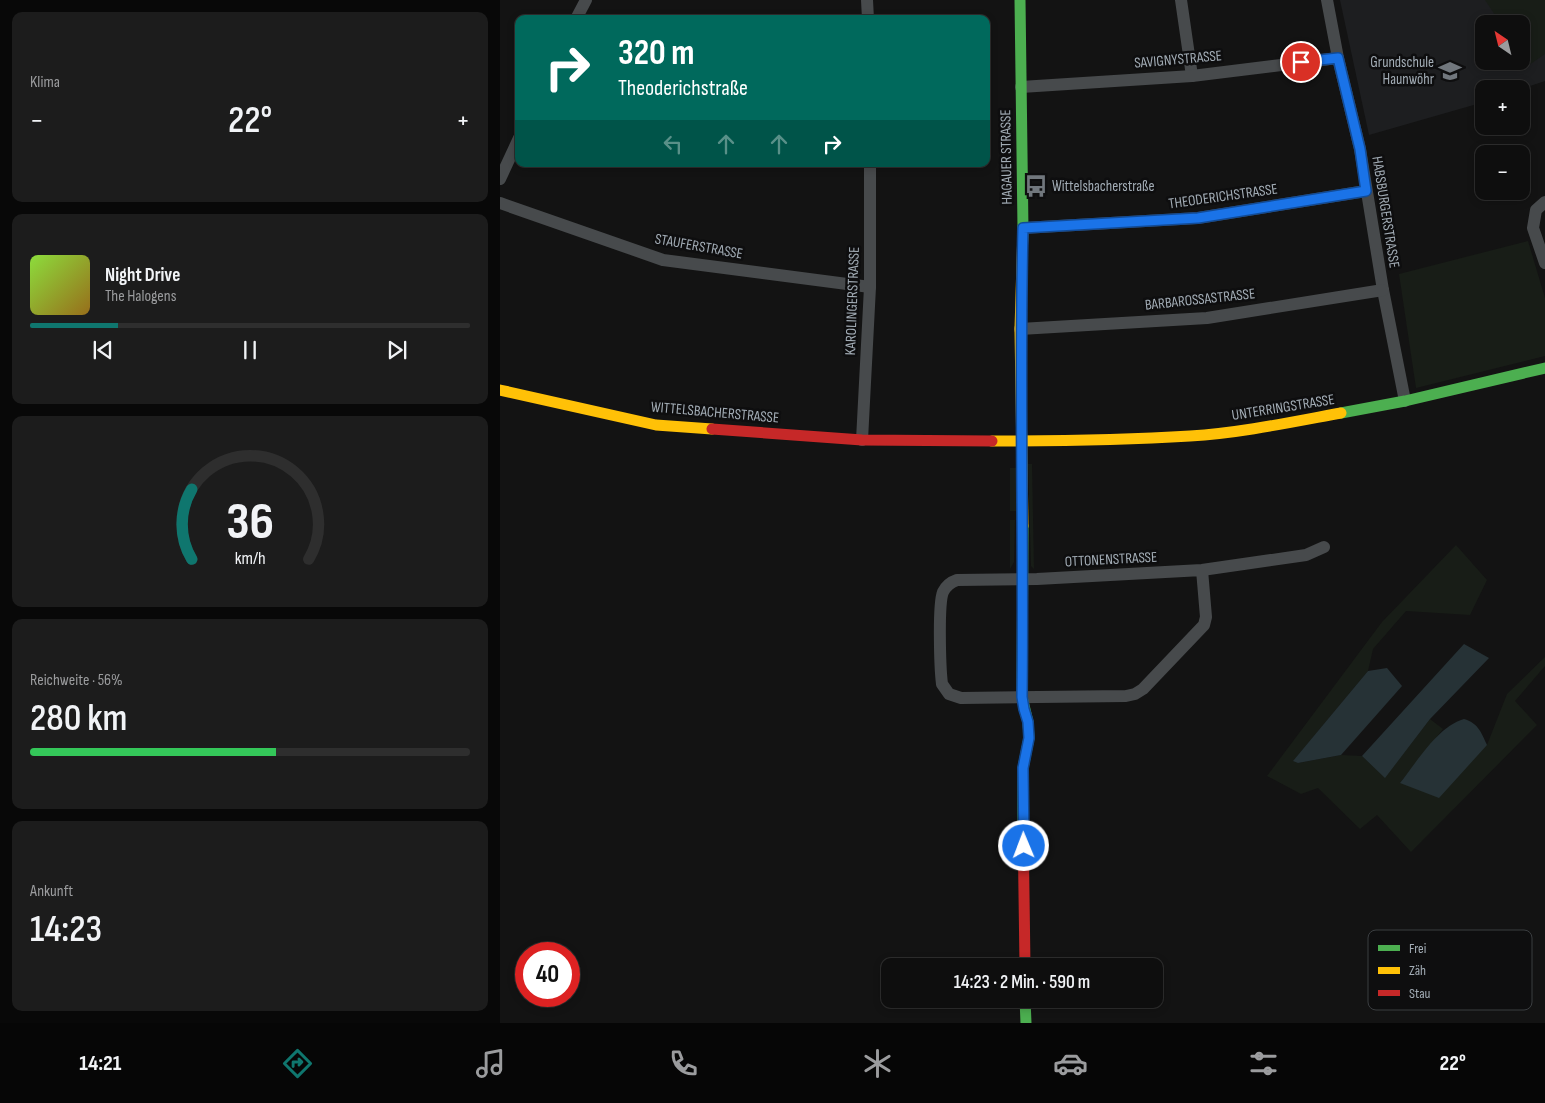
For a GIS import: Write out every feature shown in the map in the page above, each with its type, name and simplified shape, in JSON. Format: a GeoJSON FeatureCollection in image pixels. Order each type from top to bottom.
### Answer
{"type":"FeatureCollection","features":[{"type":"Feature","properties":{"kind":"street"},"geometry":{"type":"LineString","coordinates":[[578,15],[586,0]]}},
{"type":"Feature","properties":{"kind":"street"},"geometry":{"type":"LineString","coordinates":[[867,0],[868,15]]}},
{"type":"Feature","properties":{"kind":"street","name":"HAGAUER STRASSE"},"geometry":{"type":"LineString","coordinates":[[1020,0],[1023,228],[1020,329],[1023,510],[1022,700],[1028,722],[1029,738],[1023,768],[1025,958]]}},
{"type":"Feature","properties":{"kind":"street"},"geometry":{"type":"LineString","coordinates":[[1180,0],[1192,76]]}},
{"type":"Feature","properties":{"kind":"street","name":"HABSBURGERSTRASSE"},"geometry":{"type":"LineString","coordinates":[[1326,0],[1360,149],[1383,290],[1405,401]]}},
{"type":"Feature","properties":{"kind":"street","name":"SAVIGNYSTRASSE"},"geometry":{"type":"LineString","coordinates":[[1021,87],[1192,76],[1338,58]]}},
{"type":"Feature","properties":{"kind":"street"},"geometry":{"type":"LineString","coordinates":[[500,179],[515,147]]}},
{"type":"Feature","properties":{"kind":"street","name":"KAROLINGERSTRASSE"},"geometry":{"type":"LineString","coordinates":[[862,440],[870,287],[870,167]]}},
{"type":"Feature","properties":{"kind":"street","name":"THEODERICHSTRASSE"},"geometry":{"type":"LineString","coordinates":[[1023,228],[1198,218],[1366,191]]}},
{"type":"Feature","properties":{"kind":"street"},"geometry":{"type":"LineString","coordinates":[[1545,202],[1536,210],[1534,228],[1545,263]]}},
{"type":"Feature","properties":{"kind":"street","name":"STAUFERSTRASSE"},"geometry":{"type":"LineString","coordinates":[[500,204],[663,260],[870,287]]}},
{"type":"Feature","properties":{"kind":"street","name":"BARBAROSSASTRASSE"},"geometry":{"type":"LineString","coordinates":[[1020,329],[1207,318],[1383,290]]}},
{"type":"Feature","properties":{"kind":"street","name":"UNTERRINGSTRASSE"},"geometry":{"type":"LineString","coordinates":[[1021,441],[1192,436],[1283,424],[1405,401],[1545,368]]}},
{"type":"Feature","properties":{"kind":"street","name":"WITTELSBACHERSTRASSE"},"geometry":{"type":"LineString","coordinates":[[500,390],[656,426],[862,440],[1021,441]]}},
{"type":"Feature","properties":{"kind":"street","name":"OTTONENSTRASSE"},"geometry":{"type":"LineString","coordinates":[[1022,700],[961,698],[955,697],[945,689],[941,677],[941,611],[942,594],[950,583],[957,580],[1036,579],[1202,570],[1306,555],[1324,547]]}},
{"type":"Feature","properties":{"kind":"street"},"geometry":{"type":"LineString","coordinates":[[1022,700],[1126,696],[1139,692],[1204,624],[1206,617],[1202,570]]}},
{"type":"Feature","properties":{"kind":"street"},"geometry":{"type":"LineString","coordinates":[[1025,1008],[1026,1023]]}},
{"type":"Feature","properties":{"kind":"shaded area","name":"Grundschule Haunwöhr"},"geometry":{"type":"Polygon","coordinates":[[[1340,0],[1545,0],[1545,81],[1530,86],[1530,80],[1475,80],[1475,105],[1369,135],[1340,0]]]}},
{"type":"Feature","properties":{"kind":"shaded area"},"geometry":{"type":"Polygon","coordinates":[[[1485,0],[1545,0],[1545,54],[1530,64],[1530,15],[1495,15],[1485,0]]]}},
{"type":"Feature","properties":{"kind":"shaded area"},"geometry":{"type":"Polygon","coordinates":[[[1528,241],[1545,298],[1545,356],[1416,388],[1399,274],[1528,241]]]}},
{"type":"Feature","properties":{"kind":"shaded area"},"geometry":{"type":"Polygon","coordinates":[[[1028,464],[1032,464],[1034,569],[1031,566],[1028,464]]]}},
{"type":"Feature","properties":{"kind":"shaded area"},"geometry":{"type":"Polygon","coordinates":[[[1010,468],[1016,468],[1016,511],[1010,511],[1010,468]]]}},
{"type":"Feature","properties":{"kind":"shaded area"},"geometry":{"type":"Polygon","coordinates":[[[1010,520],[1015,520],[1014,562],[1010,569],[1010,520]]]}},
{"type":"Feature","properties":{"kind":"shaded area"},"geometry":{"type":"Polygon","coordinates":[[[1456,545],[1487,580],[1470,615],[1406,611],[1373,649],[1368,671],[1294,760],[1298,763],[1341,755],[1362,756],[1385,777],[1430,719],[1443,729],[1400,783],[1487,745],[1507,694],[1545,657],[1545,666],[1515,701],[1537,725],[1411,852],[1377,815],[1360,829],[1318,788],[1301,794],[1267,776],[1382,622],[1456,545]]]}},
{"type":"Feature","properties":{"kind":"shaded area"},"geometry":{"type":"Polygon","coordinates":[[[1464,644],[1489,658],[1430,719],[1385,778],[1362,756],[1464,644]]]}},
{"type":"Feature","properties":{"kind":"shaded area"},"geometry":{"type":"Polygon","coordinates":[[[1387,668],[1402,686],[1341,755],[1298,763],[1293,761],[1368,671],[1387,668]]]}},
{"type":"Feature","properties":{"kind":"shaded area"},"geometry":{"type":"Polygon","coordinates":[[[1464,719],[1476,726],[1487,745],[1439,798],[1400,783],[1436,737],[1454,723],[1464,719]]]}},
{"type":"Feature","properties":{"kind":"traffic: fast"},"geometry":{"type":"LineString","coordinates":[[1020,0],[1023,229]]}},
{"type":"Feature","properties":{"kind":"traffic: fast"},"geometry":{"type":"LineString","coordinates":[[1341,413],[1405,401],[1545,368]]}},
{"type":"Feature","properties":{"kind":"traffic: fast"},"geometry":{"type":"LineString","coordinates":[[1023,526],[1022,697],[1028,722],[1029,738],[1023,768],[1023,823]]}},
{"type":"Feature","properties":{"kind":"traffic: fast"},"geometry":{"type":"LineString","coordinates":[[1025,1008],[1026,1023]]}},
{"type":"Feature","properties":{"kind":"traffic: slow"},"geometry":{"type":"LineString","coordinates":[[1023,229],[1020,329],[1023,526]]}},
{"type":"Feature","properties":{"kind":"traffic: slow"},"geometry":{"type":"LineString","coordinates":[[500,390],[656,425],[712,429]]}},
{"type":"Feature","properties":{"kind":"traffic: slow"},"geometry":{"type":"LineString","coordinates":[[992,441],[1209,435],[1341,413]]}},
{"type":"Feature","properties":{"kind":"traffic: jam"},"geometry":{"type":"LineString","coordinates":[[712,429],[862,440],[992,441]]}},
{"type":"Feature","properties":{"kind":"traffic: jam"},"geometry":{"type":"LineString","coordinates":[[1023,823],[1025,958]]}},
{"type":"Feature","properties":{"kind":"place","name":"Grundschule Haunwöhr"},"geometry":{"type":"Point","coordinates":[1450,71]}},
{"type":"Feature","properties":{"kind":"place","name":"Wittelsbacherstraße"},"geometry":{"type":"Point","coordinates":[1036,186]}},
{"type":"Feature","properties":{"kind":"route"},"geometry":{"type":"LineString","coordinates":[[1024,846],[1023,768],[1029,738],[1028,722],[1022,697],[1023,510],[1020,329],[1023,228],[1198,218],[1366,191],[1360,149],[1338,58],[1301,62]]}}]}
